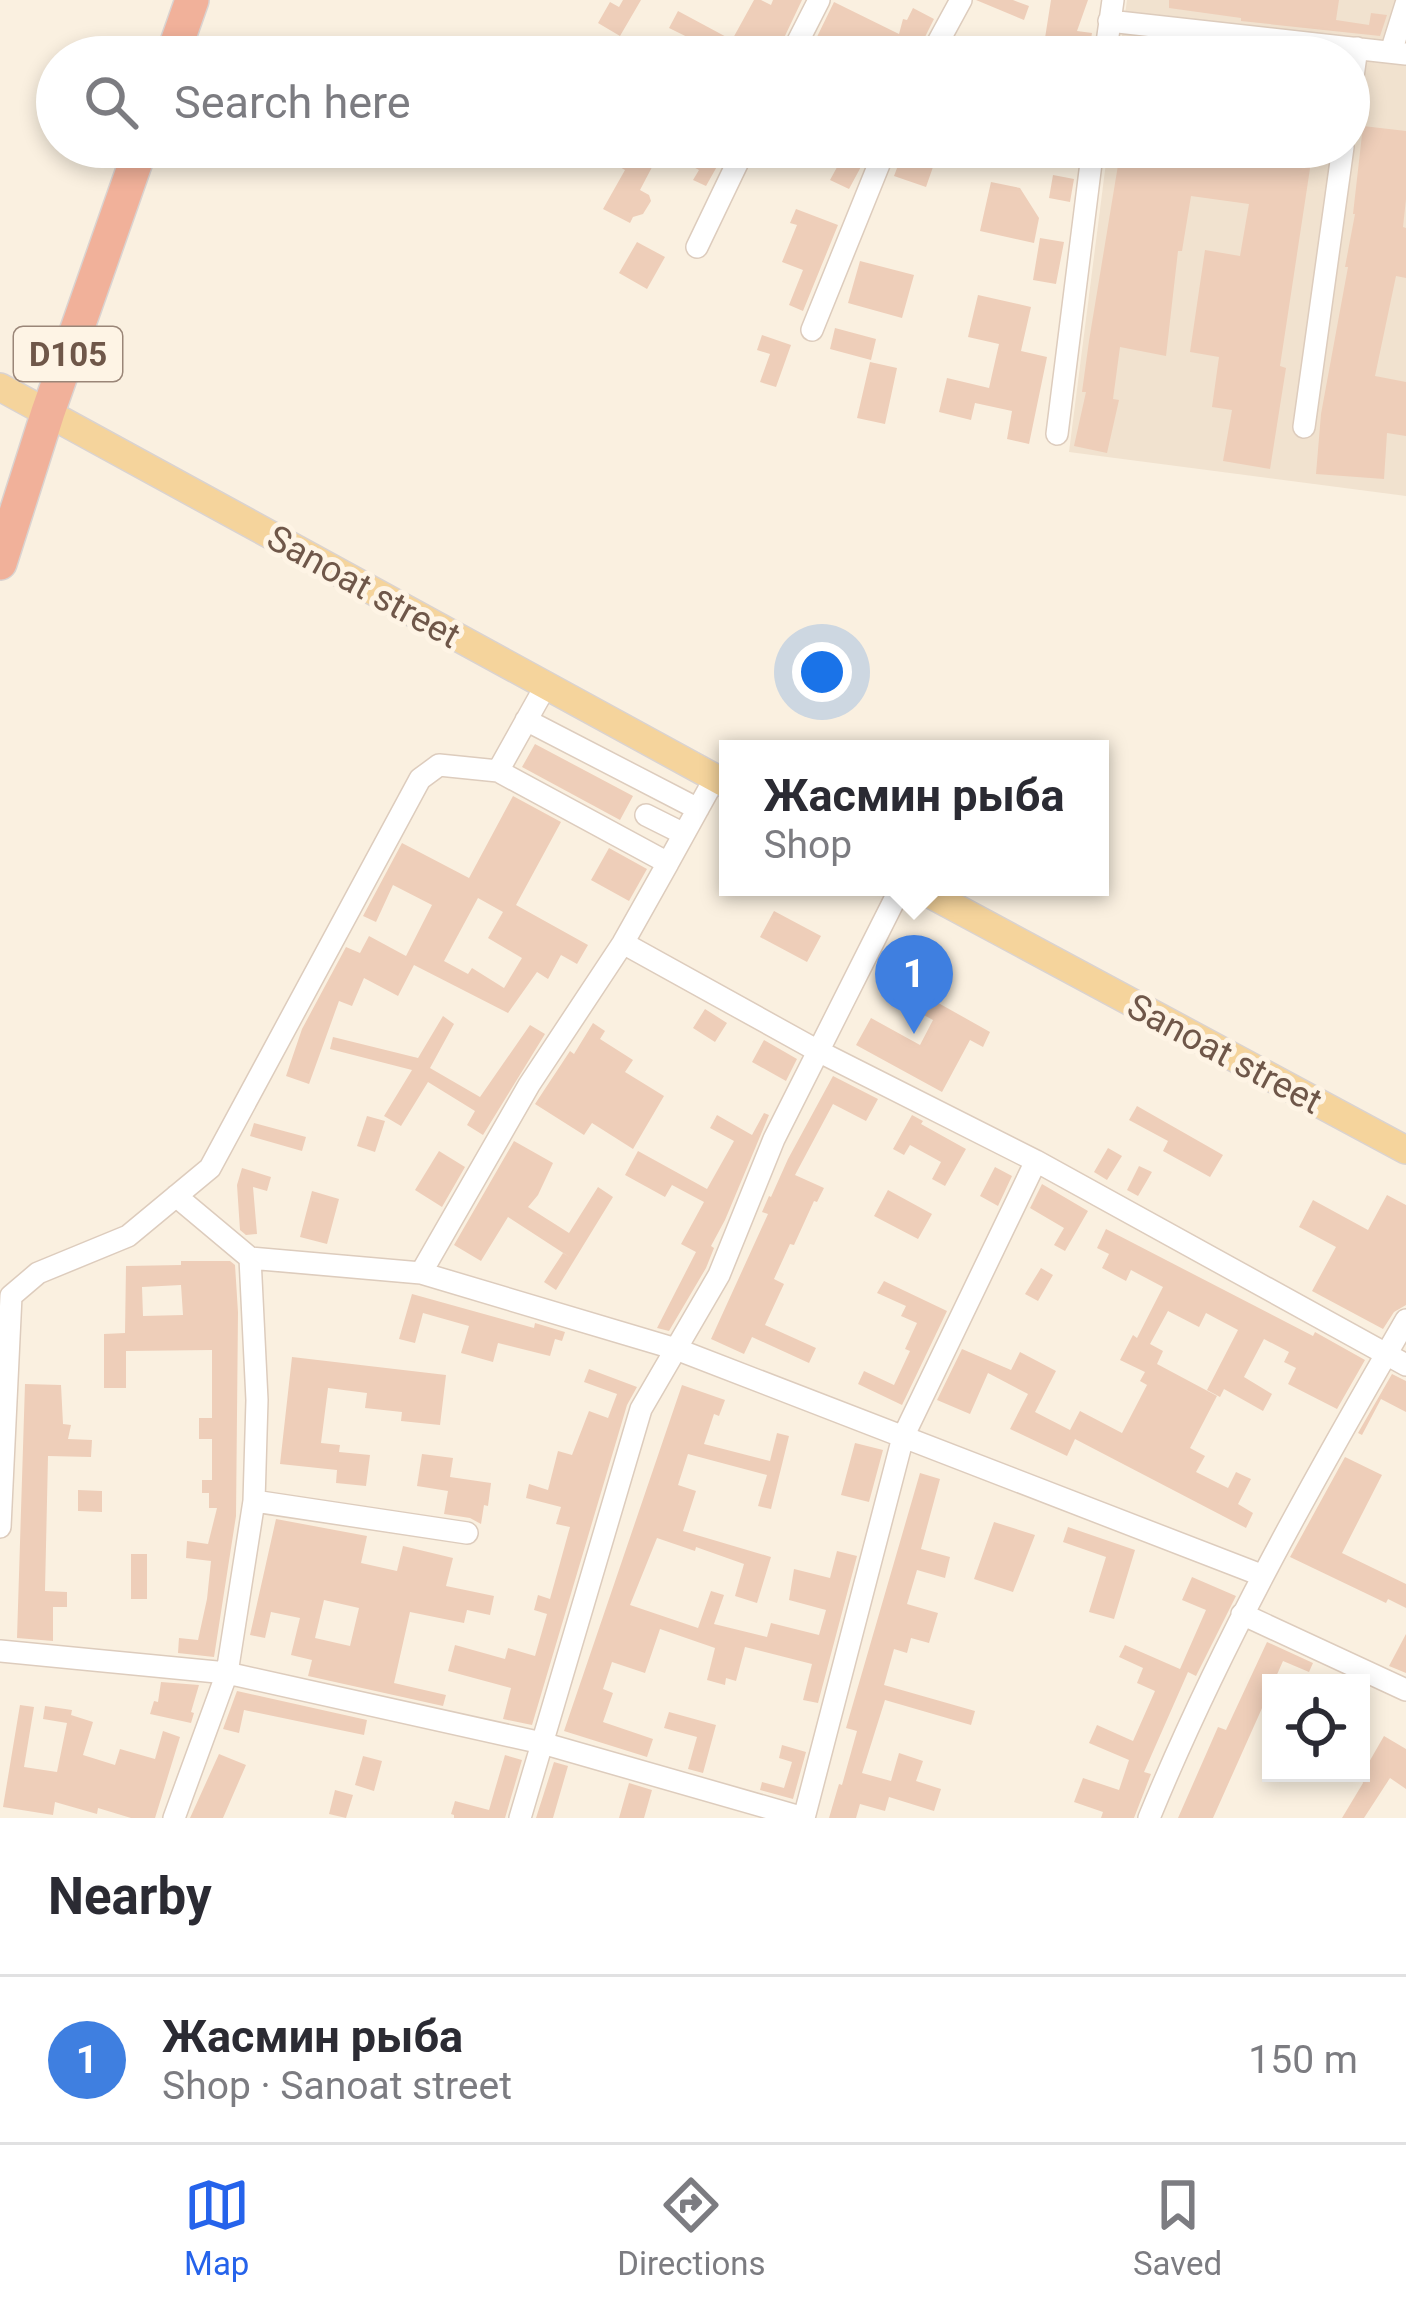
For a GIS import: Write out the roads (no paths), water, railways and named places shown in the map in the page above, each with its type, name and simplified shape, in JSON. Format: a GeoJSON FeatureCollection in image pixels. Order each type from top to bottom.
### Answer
{"type":"FeatureCollection","features":[{"type":"Feature","properties":{"kind":"highway"},"geometry":{"type":"LineString","coordinates":[[179,36],[192,0]]}},
{"type":"Feature","properties":{"kind":"highway","name":"D105"},"geometry":{"type":"LineString","coordinates":[[0,563],[134,168]]}},
{"type":"Feature","properties":{"kind":"main road","name":"Sanoat street"},"geometry":{"type":"LineString","coordinates":[[0,387],[719,780]]}},
{"type":"Feature","properties":{"kind":"main road","name":"Sanoat street"},"geometry":{"type":"LineString","coordinates":[[934,896],[1406,1150]]}},
{"type":"Feature","properties":{"kind":"street"},"geometry":{"type":"LineString","coordinates":[[800,36],[818,0]]}},
{"type":"Feature","properties":{"kind":"street"},"geometry":{"type":"LineString","coordinates":[[941,36],[961,0]]}},
{"type":"Feature","properties":{"kind":"street"},"geometry":{"type":"LineString","coordinates":[[1398,53],[1406,4]]}},
{"type":"Feature","properties":{"kind":"street"},"geometry":{"type":"LineString","coordinates":[[1111,11],[1277,36]]}},
{"type":"Feature","properties":{"kind":"street"},"geometry":{"type":"LineString","coordinates":[[697,247],[735,168]]}},
{"type":"Feature","properties":{"kind":"street"},"geometry":{"type":"LineString","coordinates":[[812,330],[878,168]]}},
{"type":"Feature","properties":{"kind":"street"},"geometry":{"type":"LineString","coordinates":[[1057,434],[1090,168]]}},
{"type":"Feature","properties":{"kind":"street"},"geometry":{"type":"LineString","coordinates":[[1304,427],[1340,168]]}},
{"type":"Feature","properties":{"kind":"street"},"geometry":{"type":"LineString","coordinates":[[498,771],[545,687]]}},
{"type":"Feature","properties":{"kind":"street"},"geometry":{"type":"LineString","coordinates":[[526,720],[698,809]]}},
{"type":"Feature","properties":{"kind":"street"},"geometry":{"type":"LineString","coordinates":[[0,1527],[11,1296],[38,1273],[128,1236],[210,1168],[420,779],[439,765],[498,771],[535,799],[668,863]]}},
{"type":"Feature","properties":{"kind":"street"},"geometry":{"type":"LineString","coordinates":[[421,1273],[530,1085],[623,943],[698,809],[719,785]]}},
{"type":"Feature","properties":{"kind":"street"},"geometry":{"type":"LineString","coordinates":[[646,815],[684,834]]}},
{"type":"Feature","properties":{"kind":"street"},"geometry":{"type":"LineString","coordinates":[[520,1818],[641,1409],[719,1275],[774,1139],[896,896]]}},
{"type":"Feature","properties":{"kind":"street"},"geometry":{"type":"LineString","coordinates":[[623,943],[818,1051],[1036,1161],[1396,1360]]}},
{"type":"Feature","properties":{"kind":"street"},"geometry":{"type":"LineString","coordinates":[[0,1651],[227,1672],[542,1743],[804,1818],[903,1437],[1036,1161]]}},
{"type":"Feature","properties":{"kind":"street"},"geometry":{"type":"LineString","coordinates":[[176,1196],[250,1258],[421,1273],[676,1349],[1261,1575]]}},
{"type":"Feature","properties":{"kind":"street"},"geometry":{"type":"LineString","coordinates":[[174,1818],[227,1672],[254,1501],[257,1400],[250,1258]]}},
{"type":"Feature","properties":{"kind":"street"},"geometry":{"type":"LineString","coordinates":[[1149,1818],[1261,1575],[1396,1360],[1406,1320]]}},
{"type":"Feature","properties":{"kind":"street"},"geometry":{"type":"LineString","coordinates":[[254,1501],[467,1533]]}},
{"type":"Feature","properties":{"kind":"street"},"geometry":{"type":"LineString","coordinates":[[1242,1614],[1406,1690]]}},
{"type":"Feature","properties":{"kind":"place","name":"Жасмин рыба"},"geometry":{"type":"Point","coordinates":[914,1034]}}]}
